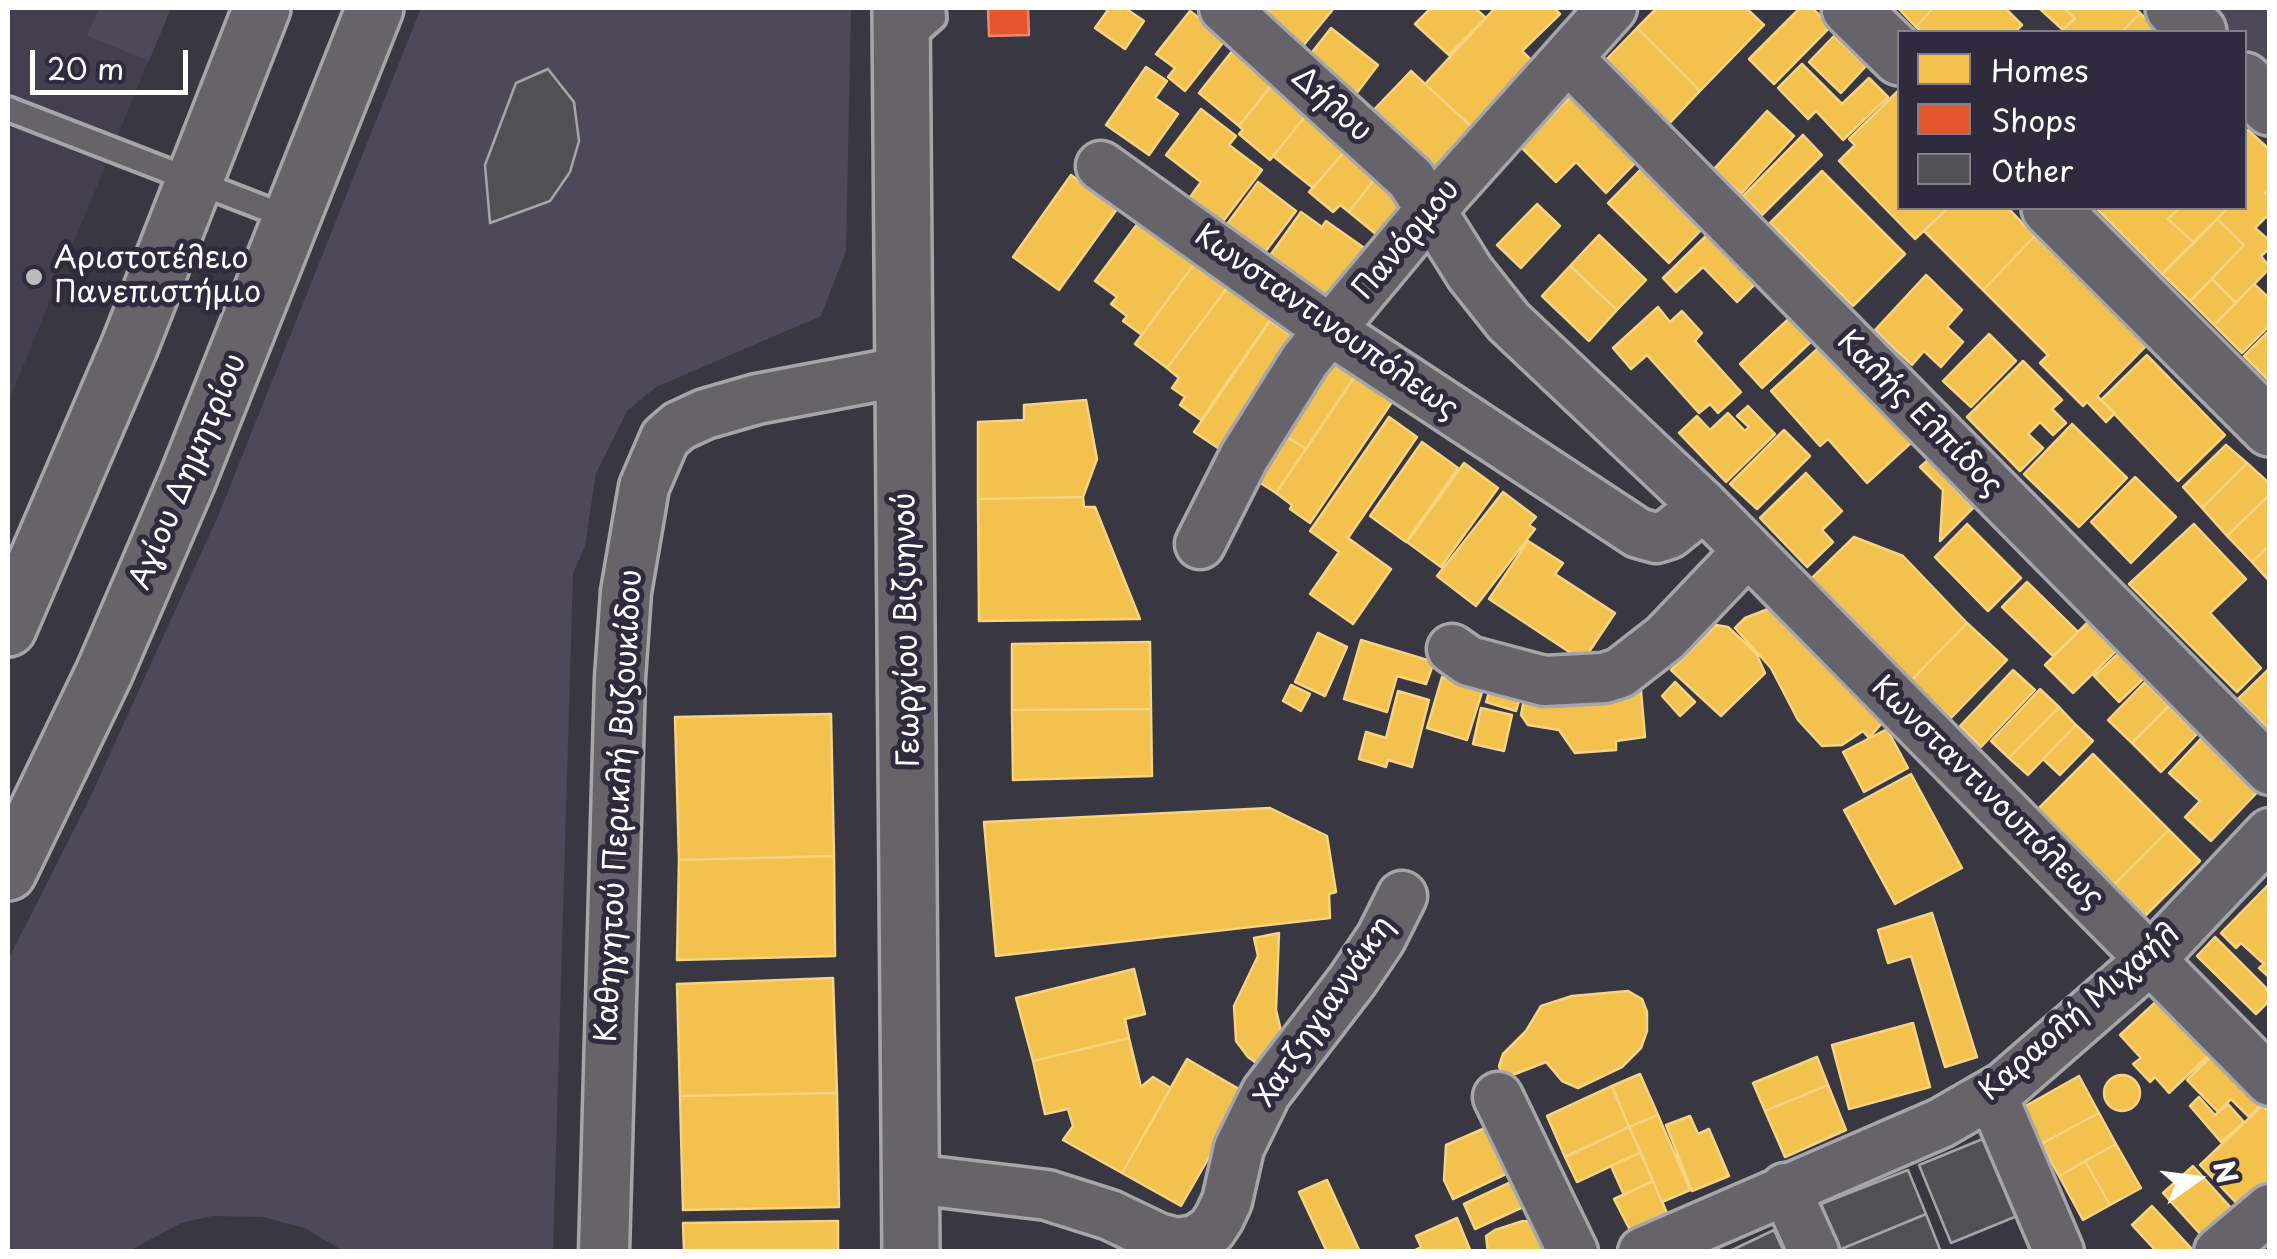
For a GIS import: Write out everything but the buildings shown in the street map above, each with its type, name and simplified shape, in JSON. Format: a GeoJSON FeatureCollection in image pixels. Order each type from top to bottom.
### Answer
{"type":"FeatureCollection","features":[{"type":"Feature","properties":{"kind":"street"},"geometry":{"type":"LineString","coordinates":[[8,628],[130,345],[262,8]]}},
{"type":"Feature","properties":{"kind":"street","name":"Αγίου Δημητρίου"},"geometry":{"type":"LineString","coordinates":[[8,872],[104,673],[210,424],[375,8]]}},
{"type":"Feature","properties":{"kind":"street","name":"Δήλου"},"geometry":{"type":"LineString","coordinates":[[1224,8],[1411,179],[1431,210]]}},
{"type":"Feature","properties":{"kind":"street","name":"Πανόρμου"},"geometry":{"type":"LineString","coordinates":[[1200,544],[1244,457],[1305,360],[1431,210],[1612,8]]}},
{"type":"Feature","properties":{"kind":"street"},"geometry":{"type":"LineString","coordinates":[[1850,8],[1897,54]]}},
{"type":"Feature","properties":{"kind":"street"},"geometry":{"type":"LineString","coordinates":[[2174,8],[2196,30]]}},
{"type":"Feature","properties":{"kind":"street","name":"Γεωργίου Βιζυηνού"},"geometry":{"type":"LineString","coordinates":[[912,1252],[905,371],[913,24]]}},
{"type":"Feature","properties":{"kind":"street","name":"Καλής Ελπίδος"},"geometry":{"type":"LineString","coordinates":[[1568,58],[2270,770]]}},
{"type":"Feature","properties":{"kind":"street"},"geometry":{"type":"LineString","coordinates":[[2247,84],[2270,108]]}},
{"type":"Feature","properties":{"kind":"street","name":"Κωνσταντινουπόλεως"},"geometry":{"type":"LineString","coordinates":[[1101,166],[1330,330],[1638,534],[1656,538],[1669,534],[1704,506]]}},
{"type":"Feature","properties":{"kind":"street","name":"Κωνσταντινουπόλεως"},"geometry":{"type":"LineString","coordinates":[[1431,210],[1495,308],[1565,379],[1704,506],[2270,1081]]}},
{"type":"Feature","properties":{"kind":"street"},"geometry":{"type":"LineString","coordinates":[[2052,210],[2270,428]]}},
{"type":"Feature","properties":{"kind":"street","name":"Καθηγητού Περικλή Βυζουκίδου"},"geometry":{"type":"LineString","coordinates":[[604,1252],[620,678],[626,592],[644,487],[664,438],[706,414],[757,399],[905,371]]}},
{"type":"Feature","properties":{"kind":"street"},"geometry":{"type":"LineString","coordinates":[[1452,649],[1470,661],[1544,681],[1604,678],[1620,673],[1665,638],[1748,552]]}},
{"type":"Feature","properties":{"kind":"street","name":"Καραολή Μιχαήλ"},"geometry":{"type":"LineString","coordinates":[[1643,1252],[1940,1123],[1992,1094],[2150,959],[2270,832]]}},
{"type":"Feature","properties":{"kind":"street","name":"Χατζηγιαννάκη"},"geometry":{"type":"LineString","coordinates":[[913,1178],[1047,1195],[1110,1216],[1158,1238],[1177,1243],[1196,1240],[1212,1230],[1227,1202],[1239,1148],[1266,1093],[1352,981],[1402,896]]}},
{"type":"Feature","properties":{"kind":"street"},"geometry":{"type":"LineString","coordinates":[[1992,1094],[2059,1252]]}},
{"type":"Feature","properties":{"kind":"street"},"geometry":{"type":"LineString","coordinates":[[1498,1097],[1573,1252]]}},
{"type":"Feature","properties":{"kind":"street"},"geometry":{"type":"LineString","coordinates":[[1785,1188],[1814,1252]]}},
{"type":"Feature","properties":{"kind":"street"},"geometry":{"type":"LineString","coordinates":[[2219,1252],[2270,1208]]}},
{"type":"Feature","properties":{"kind":"lane"},"geometry":{"type":"LineString","coordinates":[[8,109],[292,219]]}},
{"type":"Feature","properties":{"kind":"shaded area","name":"Αριστοτέλειο Πανεπιστήμιο"},"geometry":{"type":"Polygon","coordinates":[[[8,8],[170,8],[8,403],[8,8]]]}},
{"type":"Feature","properties":{"kind":"shaded area"},"geometry":{"type":"Polygon","coordinates":[[[99,8],[171,8],[149,61],[87,36],[99,8]]]}},
{"type":"Feature","properties":{"kind":"shaded area"},"geometry":{"type":"Polygon","coordinates":[[[421,8],[851,8],[846,251],[821,316],[656,387],[627,411],[596,473],[585,546],[573,573],[553,1251],[343,1251],[305,1228],[263,1217],[212,1216],[181,1223],[129,1251],[8,1251],[8,960],[89,800],[219,514],[421,8]]]}},
{"type":"Feature","properties":{"kind":"shaded area"},"geometry":{"type":"Polygon","coordinates":[[[2203,8],[2269,8],[2269,62],[2265,67],[2247,49],[2247,30],[2227,30],[2203,8]]]}},
{"type":"Feature","properties":{"kind":"place","name":"Αριστοτέλειο Πανεπιστήμιο"},"geometry":{"type":"Point","coordinates":[34,277]}}]}
